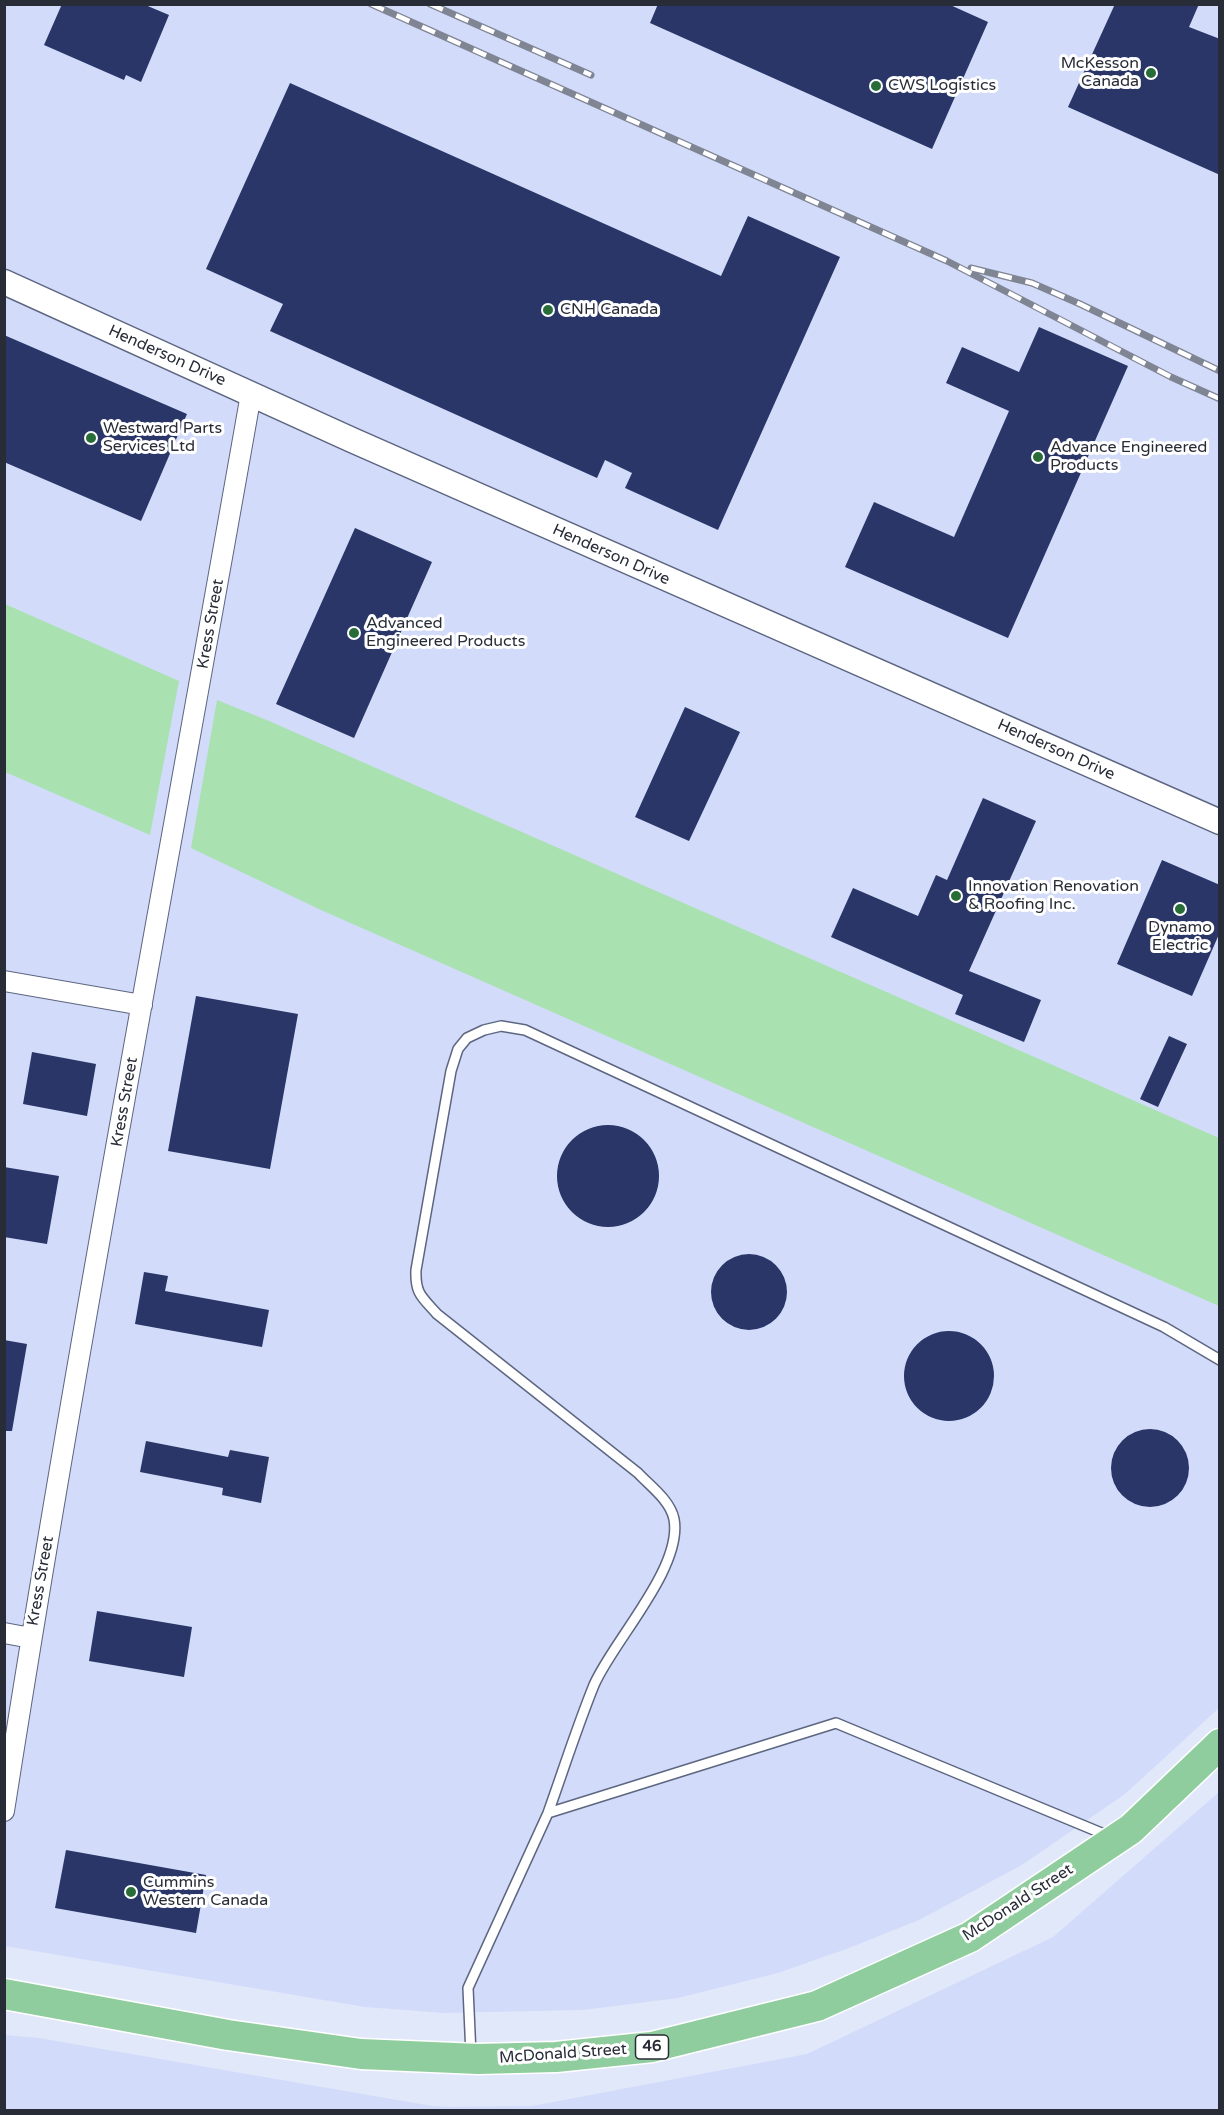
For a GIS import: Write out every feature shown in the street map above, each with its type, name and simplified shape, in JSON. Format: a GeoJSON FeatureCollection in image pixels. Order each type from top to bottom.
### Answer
{"type":"FeatureCollection","features":[{"type":"Feature","properties":{"kind":"main road","name":"McDonald Street"},"geometry":{"type":"LineString","coordinates":[[4,1994],[250,2038],[361,2054],[471,2059],[556,2057],[652,2047],[817,2006],[969,1937],[1131,1828],[1220,1744]]}},
{"type":"Feature","properties":{"kind":"street","name":"Henderson Drive"},"geometry":{"type":"LineString","coordinates":[[4,282],[251,394],[1220,822]]}},
{"type":"Feature","properties":{"kind":"street","name":"Kress Street"},"geometry":{"type":"LineString","coordinates":[[4,1811],[31,1638],[141,1005],[251,394]]}},
{"type":"Feature","properties":{"kind":"street"},"geometry":{"type":"LineString","coordinates":[[4,981],[141,1005]]}},
{"type":"Feature","properties":{"kind":"street"},"geometry":{"type":"LineString","coordinates":[[4,1633],[31,1638]]}},
{"type":"Feature","properties":{"kind":"lane"},"geometry":{"type":"LineString","coordinates":[[471,2059],[468,1988],[548,1813],[595,1683],[659,1579],[672,1543],[674,1519],[667,1503],[638,1473],[437,1314],[420,1296],[416,1286],[416,1270],[451,1071],[458,1049],[467,1038],[484,1030],[501,1026],[525,1030],[1164,1328],[1220,1359]]}},
{"type":"Feature","properties":{"kind":"lane"},"geometry":{"type":"LineString","coordinates":[[548,1813],[836,1723],[1116,1839]]}},
{"type":"Feature","properties":{"kind":"shaded area"},"geometry":{"type":"Polygon","coordinates":[[[4,5],[1219,5],[1219,1708],[1125,1794],[1022,1865],[919,1920],[778,1973],[678,1998],[583,2010],[444,2013],[365,2007],[5,1946],[4,5]]]}},
{"type":"Feature","properties":{"kind":"shaded area"},"geometry":{"type":"Polygon","coordinates":[[[1219,1792],[1219,2110],[5,2110],[5,2035],[39,2038],[448,2107],[532,2106],[807,2054],[1053,1937],[1219,1792]]]}},
{"type":"Feature","properties":{"kind":"green space"},"geometry":{"type":"Polygon","coordinates":[[[5,604],[179,681],[150,835],[5,772],[5,604]]]}},
{"type":"Feature","properties":{"kind":"green space"},"geometry":{"type":"Polygon","coordinates":[[[217,700],[1219,1138],[1219,1306],[321,910],[191,848],[217,700]]]}},
{"type":"Feature","properties":{"kind":"building"},"geometry":{"type":"Polygon","coordinates":[[[62,4],[143,4],[169,15],[141,82],[126,75],[124,80],[44,45],[62,4]]]}},
{"type":"Feature","properties":{"kind":"building","name":"CWS Logistics"},"geometry":{"type":"Polygon","coordinates":[[[658,4],[948,4],[988,22],[932,149],[650,23],[658,4]]]}},
{"type":"Feature","properties":{"kind":"building","name":"McKesson Canada"},"geometry":{"type":"Polygon","coordinates":[[[1115,4],[1199,4],[1189,27],[1220,39],[1220,175],[1068,107],[1115,4]]]}},
{"type":"Feature","properties":{"kind":"building","name":"CNH Canada"},"geometry":{"type":"Polygon","coordinates":[[[290,83],[721,276],[748,216],[840,257],[718,530],[625,488],[632,473],[605,460],[597,478],[270,331],[283,304],[206,269],[290,83]]]}},
{"type":"Feature","properties":{"kind":"building","name":"Advance Engineered Products"},"geometry":{"type":"Polygon","coordinates":[[[1039,327],[1128,366],[1008,638],[845,567],[874,502],[954,537],[1009,411],[946,383],[962,347],[1019,372],[1039,327]]]}},
{"type":"Feature","properties":{"kind":"building","name":"Westward Parts Services Ltd"},"geometry":{"type":"Polygon","coordinates":[[[4,335],[187,414],[141,521],[4,462],[4,335]]]}},
{"type":"Feature","properties":{"kind":"building","name":"Advanced Engineered Products"},"geometry":{"type":"Polygon","coordinates":[[[355,528],[432,562],[354,738],[276,704],[355,528]]]}},
{"type":"Feature","properties":{"kind":"building"},"geometry":{"type":"Polygon","coordinates":[[[685,707],[740,732],[689,841],[635,817],[685,707]]]}},
{"type":"Feature","properties":{"kind":"building","name":"Innovation Renovation & Roofing Inc."},"geometry":{"type":"Polygon","coordinates":[[[983,798],[1036,821],[969,971],[1041,1000],[1024,1042],[955,1014],[963,995],[831,937],[853,888],[918,916],[936,875],[947,880],[983,798]]]}},
{"type":"Feature","properties":{"kind":"building","name":"Dynamo Electric"},"geometry":{"type":"Polygon","coordinates":[[[1162,860],[1220,885],[1220,932],[1192,996],[1117,964],[1162,860]]]}},
{"type":"Feature","properties":{"kind":"building"},"geometry":{"type":"Polygon","coordinates":[[[196,996],[298,1014],[270,1169],[168,1151],[196,996]]]}},
{"type":"Feature","properties":{"kind":"building"},"geometry":{"type":"Polygon","coordinates":[[[1169,1036],[1187,1044],[1158,1107],[1140,1099],[1169,1036]]]}},
{"type":"Feature","properties":{"kind":"building"},"geometry":{"type":"Polygon","coordinates":[[[32,1052],[96,1064],[87,1116],[23,1104],[32,1052]]]}},
{"type":"Feature","properties":{"kind":"building"},"geometry":{"type":"Polygon","coordinates":[[[608,1125],[627,1129],[644,1140],[655,1157],[659,1176],[655,1195],[644,1212],[627,1223],[608,1227],[589,1223],[572,1212],[561,1195],[557,1176],[561,1157],[572,1140],[589,1129],[608,1125]]]}},
{"type":"Feature","properties":{"kind":"building"},"geometry":{"type":"Polygon","coordinates":[[[4,1167],[59,1176],[47,1244],[4,1237],[4,1167]]]}},
{"type":"Feature","properties":{"kind":"building"},"geometry":{"type":"Polygon","coordinates":[[[742,1254],[756,1254],[770,1260],[781,1271],[787,1285],[784,1307],[776,1319],[756,1330],[742,1330],[728,1324],[717,1313],[711,1299],[711,1285],[717,1271],[728,1260],[742,1254]]]}},
{"type":"Feature","properties":{"kind":"building"},"geometry":{"type":"Polygon","coordinates":[[[144,1272],[168,1276],[165,1291],[269,1310],[262,1347],[135,1324],[144,1272]]]}},
{"type":"Feature","properties":{"kind":"building"},"geometry":{"type":"Polygon","coordinates":[[[949,1331],[966,1334],[981,1344],[991,1359],[994,1376],[991,1393],[981,1408],[966,1418],[949,1421],[932,1418],[917,1408],[907,1393],[904,1376],[907,1359],[917,1344],[932,1334],[949,1331]]]}},
{"type":"Feature","properties":{"kind":"building"},"geometry":{"type":"Polygon","coordinates":[[[4,1340],[27,1344],[12,1431],[4,1431],[4,1340]]]}},
{"type":"Feature","properties":{"kind":"building"},"geometry":{"type":"Polygon","coordinates":[[[1150,1429],[1165,1432],[1177,1441],[1186,1453],[1189,1468],[1186,1483],[1177,1495],[1165,1504],[1150,1507],[1135,1504],[1123,1495],[1114,1483],[1111,1468],[1114,1453],[1123,1441],[1135,1432],[1150,1429]]]}},
{"type":"Feature","properties":{"kind":"building"},"geometry":{"type":"Polygon","coordinates":[[[146,1441],[228,1457],[230,1450],[269,1457],[261,1503],[222,1495],[223,1488],[140,1472],[146,1441]]]}},
{"type":"Feature","properties":{"kind":"building"},"geometry":{"type":"Polygon","coordinates":[[[97,1611],[192,1627],[184,1677],[89,1661],[97,1611]]]}},
{"type":"Feature","properties":{"kind":"building","name":"Cummins Western Canada"},"geometry":{"type":"Polygon","coordinates":[[[66,1850],[206,1875],[196,1933],[55,1908],[66,1850]]]}},
{"type":"Feature","properties":{"kind":"railway"},"geometry":{"type":"LineString","coordinates":[[371,4],[947,261],[1171,377],[1220,399]]}},
{"type":"Feature","properties":{"kind":"railway"},"geometry":{"type":"LineString","coordinates":[[430,4],[591,75]]}},
{"type":"Feature","properties":{"kind":"railway"},"geometry":{"type":"LineString","coordinates":[[971,268],[1032,283],[1220,371]]}},
{"type":"Feature","properties":{"kind":"place","name":"McKesson Canada"},"geometry":{"type":"Point","coordinates":[1151,73]}},
{"type":"Feature","properties":{"kind":"place","name":"CWS Logistics"},"geometry":{"type":"Point","coordinates":[876,86]}},
{"type":"Feature","properties":{"kind":"place","name":"CNH Canada"},"geometry":{"type":"Point","coordinates":[548,310]}},
{"type":"Feature","properties":{"kind":"place","name":"Westward Parts Services Ltd"},"geometry":{"type":"Point","coordinates":[91,438]}},
{"type":"Feature","properties":{"kind":"place","name":"Advance Engineered Products"},"geometry":{"type":"Point","coordinates":[1038,457]}},
{"type":"Feature","properties":{"kind":"place","name":"Advanced Engineered Products"},"geometry":{"type":"Point","coordinates":[354,633]}},
{"type":"Feature","properties":{"kind":"place","name":"Innovation Renovation & Roofing Inc."},"geometry":{"type":"Point","coordinates":[956,896]}},
{"type":"Feature","properties":{"kind":"place","name":"Dynamo Electric"},"geometry":{"type":"Point","coordinates":[1180,909]}},
{"type":"Feature","properties":{"kind":"place","name":"Cummins Western Canada"},"geometry":{"type":"Point","coordinates":[131,1892]}}]}
